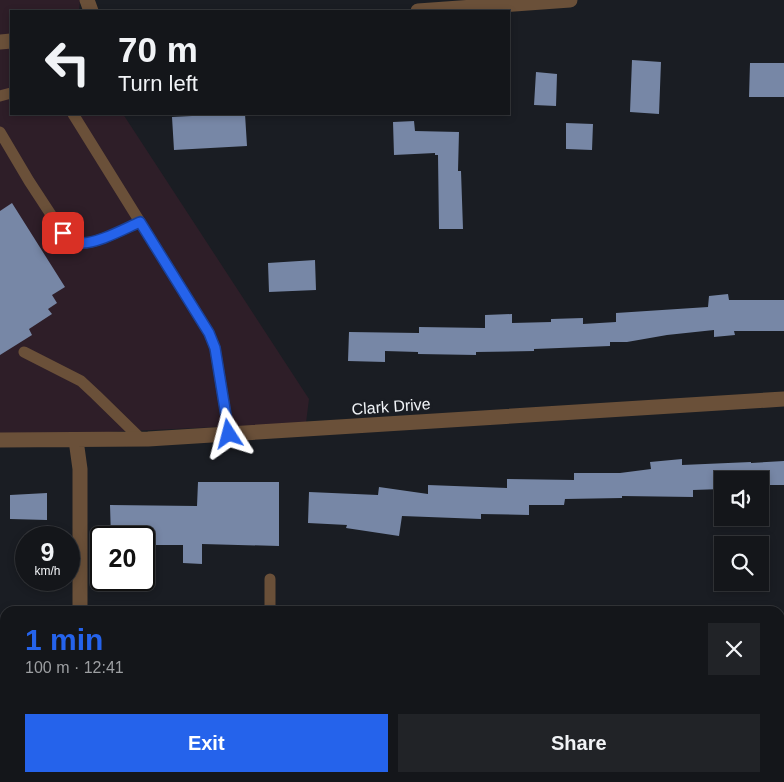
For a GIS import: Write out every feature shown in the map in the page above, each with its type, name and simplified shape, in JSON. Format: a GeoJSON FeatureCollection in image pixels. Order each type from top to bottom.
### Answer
{"type":"FeatureCollection","features":[{"type":"Feature","properties":{"kind":"street"},"geometry":{"type":"LineString","coordinates":[[432,10],[570,0]]}},
{"type":"Feature","properties":{"kind":"street","name":"Clark Drive"},"geometry":{"type":"LineString","coordinates":[[0,440],[141,439],[784,399]]}},
{"type":"Feature","properties":{"kind":"street"},"geometry":{"type":"LineString","coordinates":[[76,440],[80,469],[80,606]]}},
{"type":"Feature","properties":{"kind":"lane"},"geometry":{"type":"LineString","coordinates":[[74,115],[209,333],[215,348],[229,434]]}},
{"type":"Feature","properties":{"kind":"lane"},"geometry":{"type":"LineString","coordinates":[[0,132],[29,181],[63,233],[69,239],[80,243],[94,242],[140,222]]}},
{"type":"Feature","properties":{"kind":"lane"},"geometry":{"type":"LineString","coordinates":[[24,352],[81,381],[141,439]]}},
{"type":"Feature","properties":{"kind":"lane"},"geometry":{"type":"LineString","coordinates":[[270,579],[270,606]]}},
{"type":"Feature","properties":{"kind":"shaded area"},"geometry":{"type":"Polygon","coordinates":[[[0,0],[80,0],[79,10],[10,10],[10,115],[124,115],[309,399],[306,423],[66,434],[0,434],[0,0]]]}},
{"type":"Feature","properties":{"kind":"building"},"geometry":{"type":"Polygon","coordinates":[[[632,60],[661,62],[659,114],[630,112],[632,60]]]}},
{"type":"Feature","properties":{"kind":"building"},"geometry":{"type":"Polygon","coordinates":[[[750,63],[784,63],[784,97],[749,97],[750,63]]]}},
{"type":"Feature","properties":{"kind":"building"},"geometry":{"type":"Polygon","coordinates":[[[536,72],[557,74],[556,106],[534,105],[536,72]]]}},
{"type":"Feature","properties":{"kind":"building"},"geometry":{"type":"Polygon","coordinates":[[[245,115],[247,146],[174,150],[172,117],[245,115]]]}},
{"type":"Feature","properties":{"kind":"building"},"geometry":{"type":"Polygon","coordinates":[[[414,121],[415,131],[459,132],[458,171],[461,171],[463,229],[439,229],[438,155],[435,155],[435,153],[394,155],[393,122],[414,121]]]}},
{"type":"Feature","properties":{"kind":"building"},"geometry":{"type":"Polygon","coordinates":[[[566,123],[593,124],[592,150],[566,149],[566,123]]]}},
{"type":"Feature","properties":{"kind":"building"},"geometry":{"type":"Polygon","coordinates":[[[12,203],[65,287],[52,295],[57,303],[48,309],[52,314],[29,329],[32,335],[0,355],[0,211],[12,203]]]}},
{"type":"Feature","properties":{"kind":"building"},"geometry":{"type":"Polygon","coordinates":[[[315,260],[316,290],[269,292],[268,263],[315,260]]]}},
{"type":"Feature","properties":{"kind":"building"},"geometry":{"type":"Polygon","coordinates":[[[728,294],[729,300],[784,300],[784,331],[734,331],[735,335],[714,337],[714,330],[627,342],[610,342],[610,346],[534,349],[534,351],[476,352],[476,355],[418,354],[418,352],[385,351],[385,362],[348,361],[349,332],[419,333],[419,327],[485,328],[485,315],[512,314],[512,323],[551,322],[551,319],[583,318],[583,324],[616,322],[616,313],[708,307],[709,296],[728,294]]]}},
{"type":"Feature","properties":{"kind":"building"},"geometry":{"type":"Polygon","coordinates":[[[682,459],[682,465],[784,461],[784,485],[769,485],[769,471],[714,471],[714,489],[693,490],[693,497],[622,496],[622,498],[565,499],[564,505],[529,505],[529,515],[481,514],[481,519],[402,516],[399,536],[346,528],[347,525],[308,523],[309,492],[378,495],[379,487],[428,494],[428,485],[507,488],[507,479],[574,480],[574,473],[620,473],[651,469],[650,462],[682,459]]]}},
{"type":"Feature","properties":{"kind":"building"},"geometry":{"type":"Polygon","coordinates":[[[198,482],[279,482],[279,546],[202,544],[202,564],[183,563],[183,545],[155,545],[155,526],[111,526],[110,505],[197,506],[198,482]]]}},
{"type":"Feature","properties":{"kind":"building"},"geometry":{"type":"Polygon","coordinates":[[[47,493],[47,520],[10,519],[10,495],[47,493]]]}},
{"type":"Feature","properties":{"kind":"route"},"geometry":{"type":"LineString","coordinates":[[63,233],[69,239],[80,243],[94,242],[140,222],[209,333],[215,348],[229,434]]}}]}
